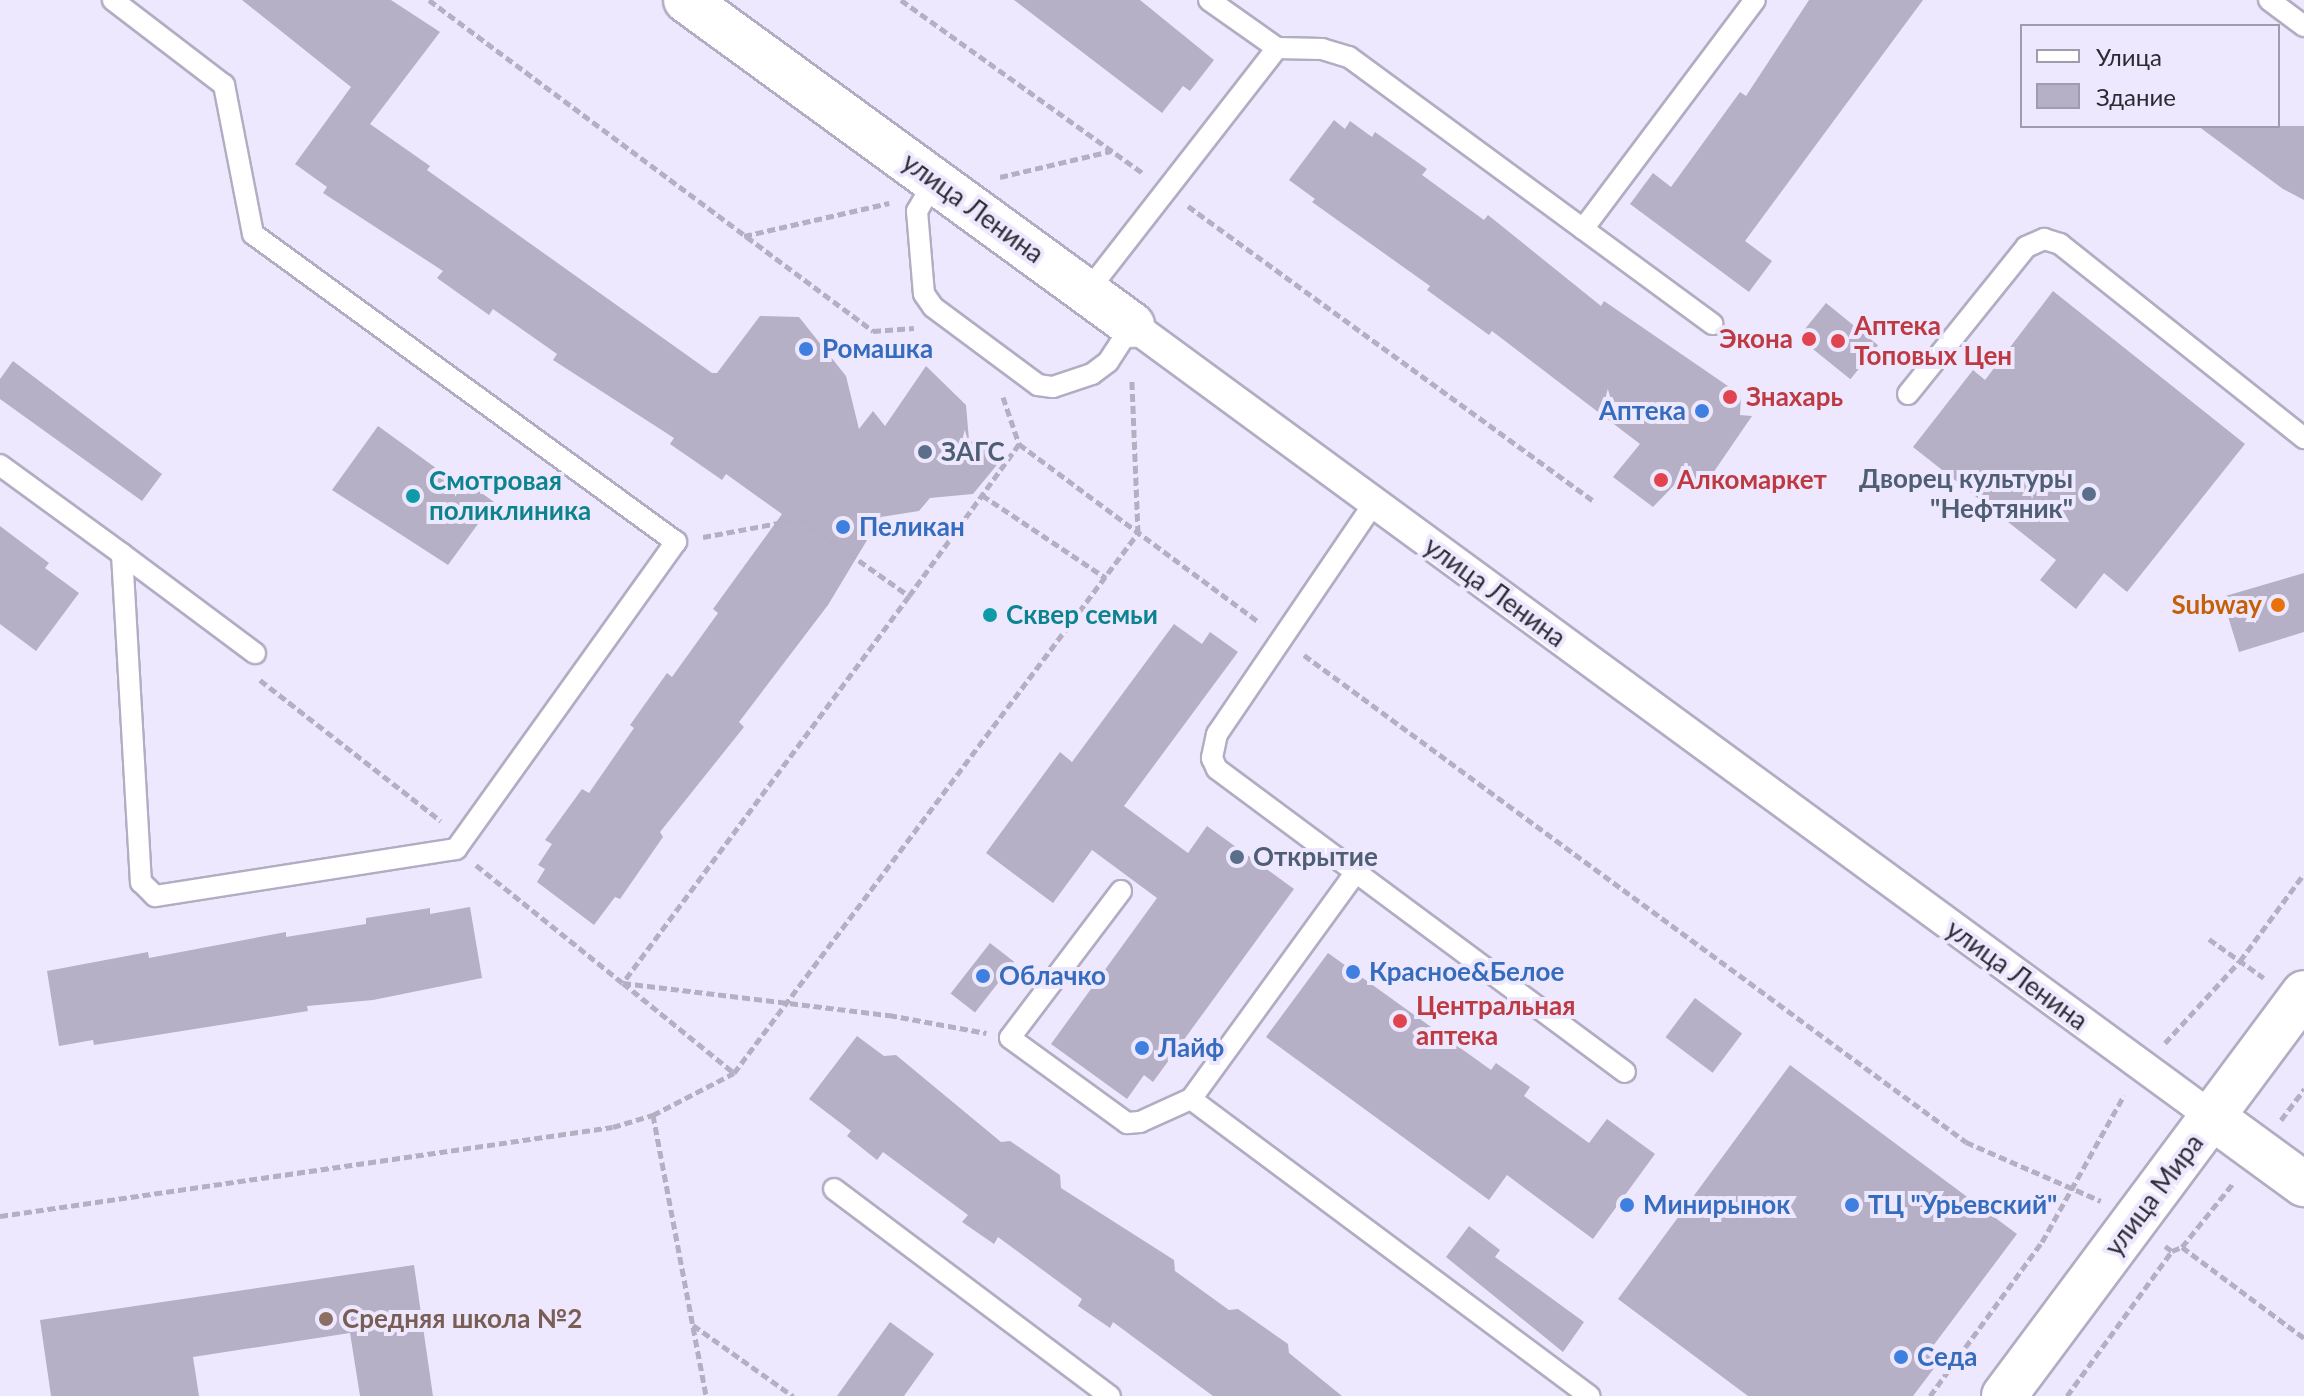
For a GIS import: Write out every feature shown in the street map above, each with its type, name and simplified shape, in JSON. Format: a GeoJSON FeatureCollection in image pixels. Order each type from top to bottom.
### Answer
{"type":"FeatureCollection","features":[{"type":"Feature","properties":{"kind":"street","name":"улица Ленина"},"geometry":{"type":"LineString","coordinates":[[686,0],[2304,1184]]}},
{"type":"Feature","properties":{"kind":"street","name":"улица Мира"},"geometry":{"type":"LineString","coordinates":[[2004,1396],[2301,998]]}},
{"type":"Feature","properties":{"kind":"lane"},"geometry":{"type":"LineString","coordinates":[[113,0],[224,85],[253,234],[676,542],[460,844],[155,896],[141,882],[122,554]]}},
{"type":"Feature","properties":{"kind":"lane"},"geometry":{"type":"LineString","coordinates":[[1209,0],[1237,8],[1277,48],[1322,49],[1349,57],[1713,324]]}},
{"type":"Feature","properties":{"kind":"lane"},"geometry":{"type":"LineString","coordinates":[[1583,229],[1755,0]]}},
{"type":"Feature","properties":{"kind":"lane"},"geometry":{"type":"LineString","coordinates":[[2269,0],[2304,26]]}},
{"type":"Feature","properties":{"kind":"lane"},"geometry":{"type":"LineString","coordinates":[[1087,292],[1277,48]]}},
{"type":"Feature","properties":{"kind":"lane"},"geometry":{"type":"LineString","coordinates":[[935,180],[917,211],[924,294],[933,307],[1027,377],[1053,387],[1092,374],[1108,362],[1132,325]]}},
{"type":"Feature","properties":{"kind":"lane"},"geometry":{"type":"LineString","coordinates":[[1908,394],[2026,247],[2044,239],[2060,244],[2304,438]]}},
{"type":"Feature","properties":{"kind":"lane"},"geometry":{"type":"LineString","coordinates":[[0,465],[255,653]]}},
{"type":"Feature","properties":{"kind":"lane"},"geometry":{"type":"LineString","coordinates":[[1374,503],[1217,734],[1212,758],[1217,769],[1625,1072]]}},
{"type":"Feature","properties":{"kind":"lane"},"geometry":{"type":"LineString","coordinates":[[1121,891],[1010,1038],[1127,1123],[1140,1122],[1191,1099],[1356,872]]}},
{"type":"Feature","properties":{"kind":"lane"},"geometry":{"type":"LineString","coordinates":[[1191,1099],[1589,1396]]}},
{"type":"Feature","properties":{"kind":"lane"},"geometry":{"type":"LineString","coordinates":[[834,1189],[1110,1396]]}},
{"type":"Feature","properties":{"kind":"path"},"geometry":{"type":"LineString","coordinates":[[429,0],[873,331],[927,328]]}},
{"type":"Feature","properties":{"kind":"path"},"geometry":{"type":"LineString","coordinates":[[901,0],[1595,502]]}},
{"type":"Feature","properties":{"kind":"path"},"geometry":{"type":"LineString","coordinates":[[1182,219],[1190,207]]}},
{"type":"Feature","properties":{"kind":"path"},"geometry":{"type":"LineString","coordinates":[[0,1216],[613,1127],[653,1115],[734,1073],[1138,533],[1132,325]]}},
{"type":"Feature","properties":{"kind":"path"},"geometry":{"type":"LineString","coordinates":[[1000,386],[1019,444],[1138,533],[1966,1142],[2073,1185],[2172,1251]]}},
{"type":"Feature","properties":{"kind":"path"},"geometry":{"type":"LineString","coordinates":[[623,983],[1019,444]]}},
{"type":"Feature","properties":{"kind":"path"},"geometry":{"type":"LineString","coordinates":[[982,495],[1106,578]]}},
{"type":"Feature","properties":{"kind":"path"},"geometry":{"type":"LineString","coordinates":[[676,542],[800,519],[909,596]]}},
{"type":"Feature","properties":{"kind":"path"},"geometry":{"type":"LineString","coordinates":[[255,653],[256,677],[734,1073]]}},
{"type":"Feature","properties":{"kind":"path"},"geometry":{"type":"LineString","coordinates":[[1930,1396],[2042,1242],[2120,1100],[2240,961],[2304,874]]}},
{"type":"Feature","properties":{"kind":"path"},"geometry":{"type":"LineString","coordinates":[[2209,939],[2301,998]]}},
{"type":"Feature","properties":{"kind":"path"},"geometry":{"type":"LineString","coordinates":[[623,983],[787,1003],[1010,1038]]}},
{"type":"Feature","properties":{"kind":"path"},"geometry":{"type":"LineString","coordinates":[[653,1115],[706,1396]]}},
{"type":"Feature","properties":{"kind":"path"},"geometry":{"type":"LineString","coordinates":[[2067,1396],[2172,1251],[2182,1247],[2304,1338]]}},
{"type":"Feature","properties":{"kind":"path"},"geometry":{"type":"LineString","coordinates":[[693,1325],[793,1396]]}},
{"type":"Feature","properties":{"kind":"building"},"geometry":{"type":"Polygon","coordinates":[[[242,0],[391,0],[440,32],[370,124],[430,166],[427,170],[712,373],[717,373],[760,316],[799,317],[846,376],[859,429],[873,411],[885,426],[926,366],[966,405],[969,440],[1001,460],[973,494],[930,498],[919,511],[881,517],[828,605],[739,722],[744,727],[660,832],[663,837],[620,899],[615,897],[594,925],[537,882],[545,869],[538,865],[552,844],[545,840],[582,789],[589,793],[634,728],[630,725],[667,673],[672,677],[718,613],[713,609],[782,514],[726,474],[722,480],[670,444],[674,438],[553,360],[557,354],[493,309],[489,315],[437,278],[443,271],[323,193],[327,187],[295,164],[351,87],[242,0]]]}},
{"type":"Feature","properties":{"kind":"building"},"geometry":{"type":"Polygon","coordinates":[[[1014,0],[1140,0],[1214,60],[1190,91],[1183,86],[1162,113],[1014,0]]]}},
{"type":"Feature","properties":{"kind":"building"},"geometry":{"type":"Polygon","coordinates":[[[1809,0],[1923,0],[1745,241],[1772,261],[1749,292],[1630,204],[1653,173],[1671,187],[1740,92],[1746,96],[1809,0]]]}},
{"type":"Feature","properties":{"kind":"building"},"geometry":{"type":"Polygon","coordinates":[[[1334,120],[1345,129],[1350,121],[1372,137],[1375,132],[1427,169],[1422,175],[1484,220],[1488,215],[1601,306],[1604,301],[1741,395],[1740,415],[1752,416],[1700,492],[1689,470],[1653,507],[1613,477],[1640,444],[1492,331],[1489,335],[1427,290],[1430,286],[1312,202],[1315,199],[1289,180],[1334,120]]]}},
{"type":"Feature","properties":{"kind":"building"},"geometry":{"type":"Polygon","coordinates":[[[2304,126],[2304,200],[2283,189],[2201,128],[2304,126]]]}},
{"type":"Feature","properties":{"kind":"building","name":"Дворец культуры \"Нефтяник\""},"geometry":{"type":"Polygon","coordinates":[[[2053,291],[2245,444],[2127,592],[2104,573],[2076,609],[2040,580],[2056,560],[1913,447],[1973,370],[1985,380],[2053,291]]]}},
{"type":"Feature","properties":{"kind":"building","name":"Аптека Топовых Цен"},"geometry":{"type":"Polygon","coordinates":[[[1826,303],[1878,345],[1850,379],[1798,337],[1826,303]]]}},
{"type":"Feature","properties":{"kind":"building"},"geometry":{"type":"Polygon","coordinates":[[[13,361],[162,474],[142,501],[0,399],[0,379],[13,361]]]}},
{"type":"Feature","properties":{"kind":"building","name":"Смотровая поликлиника"},"geometry":{"type":"Polygon","coordinates":[[[378,426],[458,484],[461,478],[494,502],[448,565],[332,490],[378,426]]]}},
{"type":"Feature","properties":{"kind":"building"},"geometry":{"type":"Polygon","coordinates":[[[0,526],[49,563],[45,568],[79,593],[36,651],[0,624],[0,526]]]}},
{"type":"Feature","properties":{"kind":"building"},"geometry":{"type":"Polygon","coordinates":[[[2304,573],[2304,632],[2239,652],[2222,597],[2304,573]]]}},
{"type":"Feature","properties":{"kind":"building"},"geometry":{"type":"Polygon","coordinates":[[[1174,624],[1202,644],[1210,632],[1238,652],[1124,806],[1188,853],[1207,826],[1294,889],[1153,1082],[1144,1075],[1127,1099],[1051,1044],[1157,898],[1092,850],[1053,903],[986,853],[1060,752],[1072,762],[1174,624]]]}},
{"type":"Feature","properties":{"kind":"building"},"geometry":{"type":"Polygon","coordinates":[[[470,907],[482,978],[373,1000],[307,1006],[308,1011],[94,1045],[93,1040],[59,1046],[47,971],[148,952],[149,958],[286,932],[286,937],[366,924],[366,918],[430,908],[430,914],[470,907]]]}},
{"type":"Feature","properties":{"kind":"building","name":"Облачко"},"geometry":{"type":"Polygon","coordinates":[[[990,943],[1014,962],[975,1013],[951,993],[990,943]]]}},
{"type":"Feature","properties":{"kind":"building"},"geometry":{"type":"Polygon","coordinates":[[[1328,953],[1491,1070],[1496,1063],[1530,1087],[1524,1096],[1589,1143],[1607,1119],[1655,1154],[1593,1239],[1507,1175],[1489,1200],[1266,1037],[1328,953]]]}},
{"type":"Feature","properties":{"kind":"building"},"geometry":{"type":"Polygon","coordinates":[[[1695,998],[1742,1034],[1713,1073],[1666,1037],[1695,998]]]}},
{"type":"Feature","properties":{"kind":"building"},"geometry":{"type":"Polygon","coordinates":[[[857,1036],[884,1056],[896,1055],[1001,1142],[1010,1141],[1060,1175],[1061,1188],[1174,1260],[1175,1271],[1229,1310],[1238,1309],[1288,1344],[1289,1353],[1342,1396],[1213,1396],[1113,1322],[1110,1328],[1078,1306],[1082,1299],[998,1237],[994,1244],[962,1222],[968,1215],[883,1152],[877,1160],[847,1136],[851,1131],[809,1099],[857,1036]]]}},
{"type":"Feature","properties":{"kind":"building"},"geometry":{"type":"Polygon","coordinates":[[[1790,1065],[2017,1234],[1927,1354],[1938,1363],[1913,1396],[1748,1396],[1618,1299],[1790,1065]]]}},
{"type":"Feature","properties":{"kind":"building"},"geometry":{"type":"Polygon","coordinates":[[[1469,1226],[1500,1250],[1495,1257],[1584,1322],[1563,1352],[1446,1257],[1469,1226]]]}},
{"type":"Feature","properties":{"kind":"building"},"geometry":{"type":"Polygon","coordinates":[[[414,1265],[433,1396],[360,1396],[350,1333],[193,1357],[199,1396],[51,1396],[40,1320],[414,1265]]]}},
{"type":"Feature","properties":{"kind":"building"},"geometry":{"type":"Polygon","coordinates":[[[890,1322],[934,1354],[904,1396],[837,1396],[890,1322]]]}},
{"type":"Feature","properties":{"kind":"place","name":"Экона"},"geometry":{"type":"Point","coordinates":[1809,339]}},
{"type":"Feature","properties":{"kind":"place","name":"Аптека Топовых Цен"},"geometry":{"type":"Point","coordinates":[1838,341]}},
{"type":"Feature","properties":{"kind":"place","name":"Ромашка"},"geometry":{"type":"Point","coordinates":[806,349]}},
{"type":"Feature","properties":{"kind":"place","name":"Знахарь"},"geometry":{"type":"Point","coordinates":[1730,397]}},
{"type":"Feature","properties":{"kind":"place","name":"Аптека"},"geometry":{"type":"Point","coordinates":[1702,411]}},
{"type":"Feature","properties":{"kind":"place","name":"ЗАГС"},"geometry":{"type":"Point","coordinates":[925,452]}},
{"type":"Feature","properties":{"kind":"place","name":"Алкомаркет"},"geometry":{"type":"Point","coordinates":[1661,480]}},
{"type":"Feature","properties":{"kind":"place","name":"Дворец культуры \"Нефтяник\""},"geometry":{"type":"Point","coordinates":[2089,494]}},
{"type":"Feature","properties":{"kind":"place","name":"Смотровая поликлиника"},"geometry":{"type":"Point","coordinates":[413,496]}},
{"type":"Feature","properties":{"kind":"place","name":"Пеликан"},"geometry":{"type":"Point","coordinates":[843,527]}},
{"type":"Feature","properties":{"kind":"place","name":"Subway"},"geometry":{"type":"Point","coordinates":[2278,605]}},
{"type":"Feature","properties":{"kind":"place","name":"Сквер семьи"},"geometry":{"type":"Point","coordinates":[990,615]}},
{"type":"Feature","properties":{"kind":"place","name":"Открытие"},"geometry":{"type":"Point","coordinates":[1237,857]}},
{"type":"Feature","properties":{"kind":"place","name":"Красное&Белое"},"geometry":{"type":"Point","coordinates":[1353,972]}},
{"type":"Feature","properties":{"kind":"place","name":"Облачко"},"geometry":{"type":"Point","coordinates":[983,976]}},
{"type":"Feature","properties":{"kind":"place","name":"Центральная аптека"},"geometry":{"type":"Point","coordinates":[1400,1021]}},
{"type":"Feature","properties":{"kind":"place","name":"Лайф"},"geometry":{"type":"Point","coordinates":[1142,1048]}},
{"type":"Feature","properties":{"kind":"place","name":"Минирынок"},"geometry":{"type":"Point","coordinates":[1627,1205]}},
{"type":"Feature","properties":{"kind":"place","name":"ТЦ \"Урьевский\""},"geometry":{"type":"Point","coordinates":[1852,1205]}},
{"type":"Feature","properties":{"kind":"place","name":"Средняя школа №2"},"geometry":{"type":"Point","coordinates":[326,1319]}},
{"type":"Feature","properties":{"kind":"place","name":"Седа"},"geometry":{"type":"Point","coordinates":[1901,1357]}}]}
